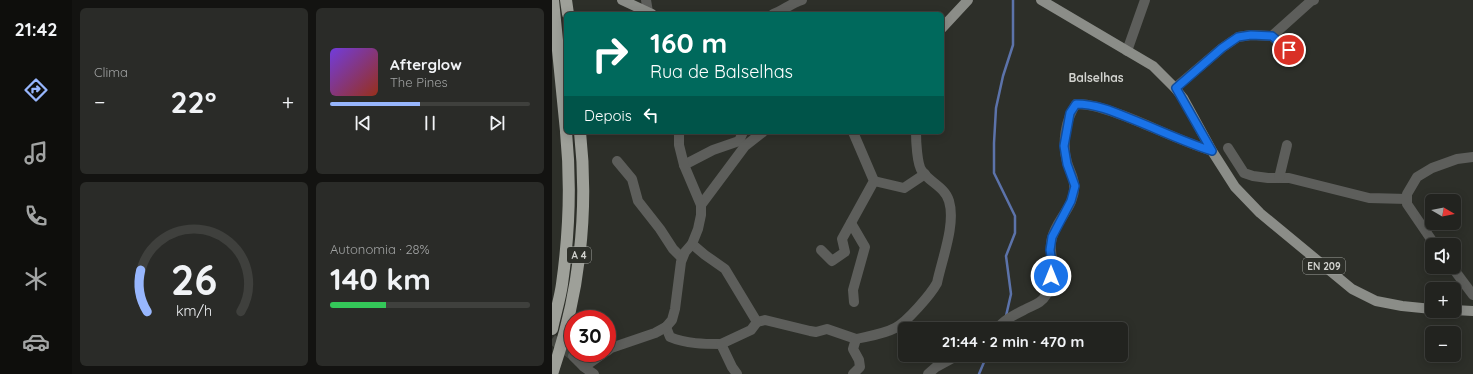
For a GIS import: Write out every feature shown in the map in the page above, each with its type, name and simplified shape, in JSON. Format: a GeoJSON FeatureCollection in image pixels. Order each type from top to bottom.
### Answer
{"type":"FeatureCollection","features":[{"type":"Feature","properties":{"kind":"highway","name":"A 4"},"geometry":{"type":"LineString","coordinates":[[553,0],[564,111]]}},
{"type":"Feature","properties":{"kind":"highway"},"geometry":{"type":"LineString","coordinates":[[566,0],[568,12]]}},
{"type":"Feature","properties":{"kind":"highway","name":"A 4"},"geometry":{"type":"LineString","coordinates":[[552,329],[562,286],[568,221],[568,153],[566,134]]}},
{"type":"Feature","properties":{"kind":"highway","name":"A 4"},"geometry":{"type":"LineString","coordinates":[[552,374],[563,341],[575,288],[582,221],[582,153],[580,134]]}},
{"type":"Feature","properties":{"kind":"main road"},"geometry":{"type":"LineString","coordinates":[[622,0],[648,12]]}},
{"type":"Feature","properties":{"kind":"main road"},"geometry":{"type":"LineString","coordinates":[[944,26],[968,0]]}},
{"type":"Feature","properties":{"kind":"main road","name":"EN 209"},"geometry":{"type":"LineString","coordinates":[[1044,1],[1153,66],[1176,88],[1212,151],[1235,187],[1260,213],[1352,289],[1376,301],[1425,308]]}},
{"type":"Feature","properties":{"kind":"main road"},"geometry":{"type":"LineString","coordinates":[[1461,310],[1473,311]]}},
{"type":"Feature","properties":{"kind":"street"},"geometry":{"type":"LineString","coordinates":[[646,0],[650,12]]}},
{"type":"Feature","properties":{"kind":"street"},"geometry":{"type":"LineString","coordinates":[[778,12],[790,3],[802,0]]}},
{"type":"Feature","properties":{"kind":"street"},"geometry":{"type":"LineString","coordinates":[[1127,51],[1145,0]]}},
{"type":"Feature","properties":{"kind":"street"},"geometry":{"type":"LineString","coordinates":[[1272,36],[1314,0]]}},
{"type":"Feature","properties":{"kind":"street"},"geometry":{"type":"LineString","coordinates":[[1176,88],[1222,48],[1238,37],[1251,35],[1272,36],[1289,50]]}},
{"type":"Feature","properties":{"kind":"street"},"geometry":{"type":"LineString","coordinates":[[1005,322],[1024,309],[1040,303],[1046,294],[1051,276],[1052,262],[1050,250],[1052,237],[1071,201],[1075,186],[1067,164],[1064,146],[1070,113],[1076,104],[1088,104],[1110,111],[1148,125],[1192,145],[1212,151]]}},
{"type":"Feature","properties":{"kind":"street"},"geometry":{"type":"LineString","coordinates":[[616,346],[655,333],[666,327],[672,320],[682,258],[692,244],[700,222],[701,206],[684,165],[679,145],[679,134]]}},
{"type":"Feature","properties":{"kind":"street"},"geometry":{"type":"LineString","coordinates":[[684,165],[713,150],[758,134]]}},
{"type":"Feature","properties":{"kind":"street"},"geometry":{"type":"LineString","coordinates":[[854,134],[874,181]]}},
{"type":"Feature","properties":{"kind":"street"},"geometry":{"type":"LineString","coordinates":[[666,327],[670,337],[678,341],[721,344],[751,330],[757,322],[765,320],[816,332],[827,330],[856,339],[894,329],[901,324],[933,290],[937,283],[949,231],[949,200],[944,192],[921,171],[916,146],[916,134]]}},
{"type":"Feature","properties":{"kind":"street"},"geometry":{"type":"LineString","coordinates":[[701,206],[742,140]]}},
{"type":"Feature","properties":{"kind":"street"},"geometry":{"type":"LineString","coordinates":[[1279,178],[1287,145]]}},
{"type":"Feature","properties":{"kind":"street"},"geometry":{"type":"LineString","coordinates":[[1228,148],[1244,172],[1268,178],[1289,178],[1359,196],[1384,199],[1407,199]]}},
{"type":"Feature","properties":{"kind":"street"},"geometry":{"type":"LineString","coordinates":[[1430,238],[1407,204],[1407,194],[1417,177],[1432,168],[1457,159],[1473,157]]}},
{"type":"Feature","properties":{"kind":"street"},"geometry":{"type":"LineString","coordinates":[[617,161],[632,179],[638,201],[660,229],[673,249],[682,258]]}},
{"type":"Feature","properties":{"kind":"street"},"geometry":{"type":"LineString","coordinates":[[874,181],[904,188],[925,174]]}},
{"type":"Feature","properties":{"kind":"street"},"geometry":{"type":"LineString","coordinates":[[821,250],[832,261],[845,252],[842,239],[874,181]]}},
{"type":"Feature","properties":{"kind":"street"},"geometry":{"type":"LineString","coordinates":[[851,223],[865,248],[853,290],[854,302]]}},
{"type":"Feature","properties":{"kind":"street"},"geometry":{"type":"LineString","coordinates":[[692,244],[725,269],[757,322]]}},
{"type":"Feature","properties":{"kind":"street"},"geometry":{"type":"LineString","coordinates":[[1457,274],[1473,295]]}},
{"type":"Feature","properties":{"kind":"street"},"geometry":{"type":"LineString","coordinates":[[853,374],[860,366],[859,360],[853,349],[856,339]]}},
{"type":"Feature","properties":{"kind":"street"},"geometry":{"type":"LineString","coordinates":[[721,344],[737,374]]}},
{"type":"Feature","properties":{"kind":"street"},"geometry":{"type":"LineString","coordinates":[[579,362],[594,374]]}},
{"type":"Feature","properties":{"kind":"street"},"geometry":{"type":"LineString","coordinates":[[584,367],[591,362]]}},
{"type":"Feature","properties":{"kind":"street"},"geometry":{"type":"LineString","coordinates":[[928,374],[945,362]]}},
{"type":"Feature","properties":{"kind":"waterway"},"geometry":{"type":"LineString","coordinates":[[1006,316],[1011,294],[1006,256],[1015,233],[1015,216],[994,173],[994,143],[996,108],[1003,76],[1013,45],[1013,0]]}},
{"type":"Feature","properties":{"kind":"waterway"},"geometry":{"type":"LineString","coordinates":[[979,374],[984,362]]}},
{"type":"Feature","properties":{"kind":"tunnel"},"geometry":{"type":"LineString","coordinates":[[552,339],[564,349]]}},
{"type":"Feature","properties":{"kind":"district","name":"Balselhas"},"geometry":{"type":"Point","coordinates":[1096,77]}},
{"type":"Feature","properties":{"kind":"route"},"geometry":{"type":"LineString","coordinates":[[1051,276],[1052,262],[1050,250],[1052,237],[1071,201],[1075,186],[1067,164],[1064,146],[1070,113],[1076,104],[1088,104],[1110,111],[1148,125],[1192,145],[1212,151],[1176,88],[1222,48],[1238,37],[1251,35],[1272,36],[1289,50]]}}]}
